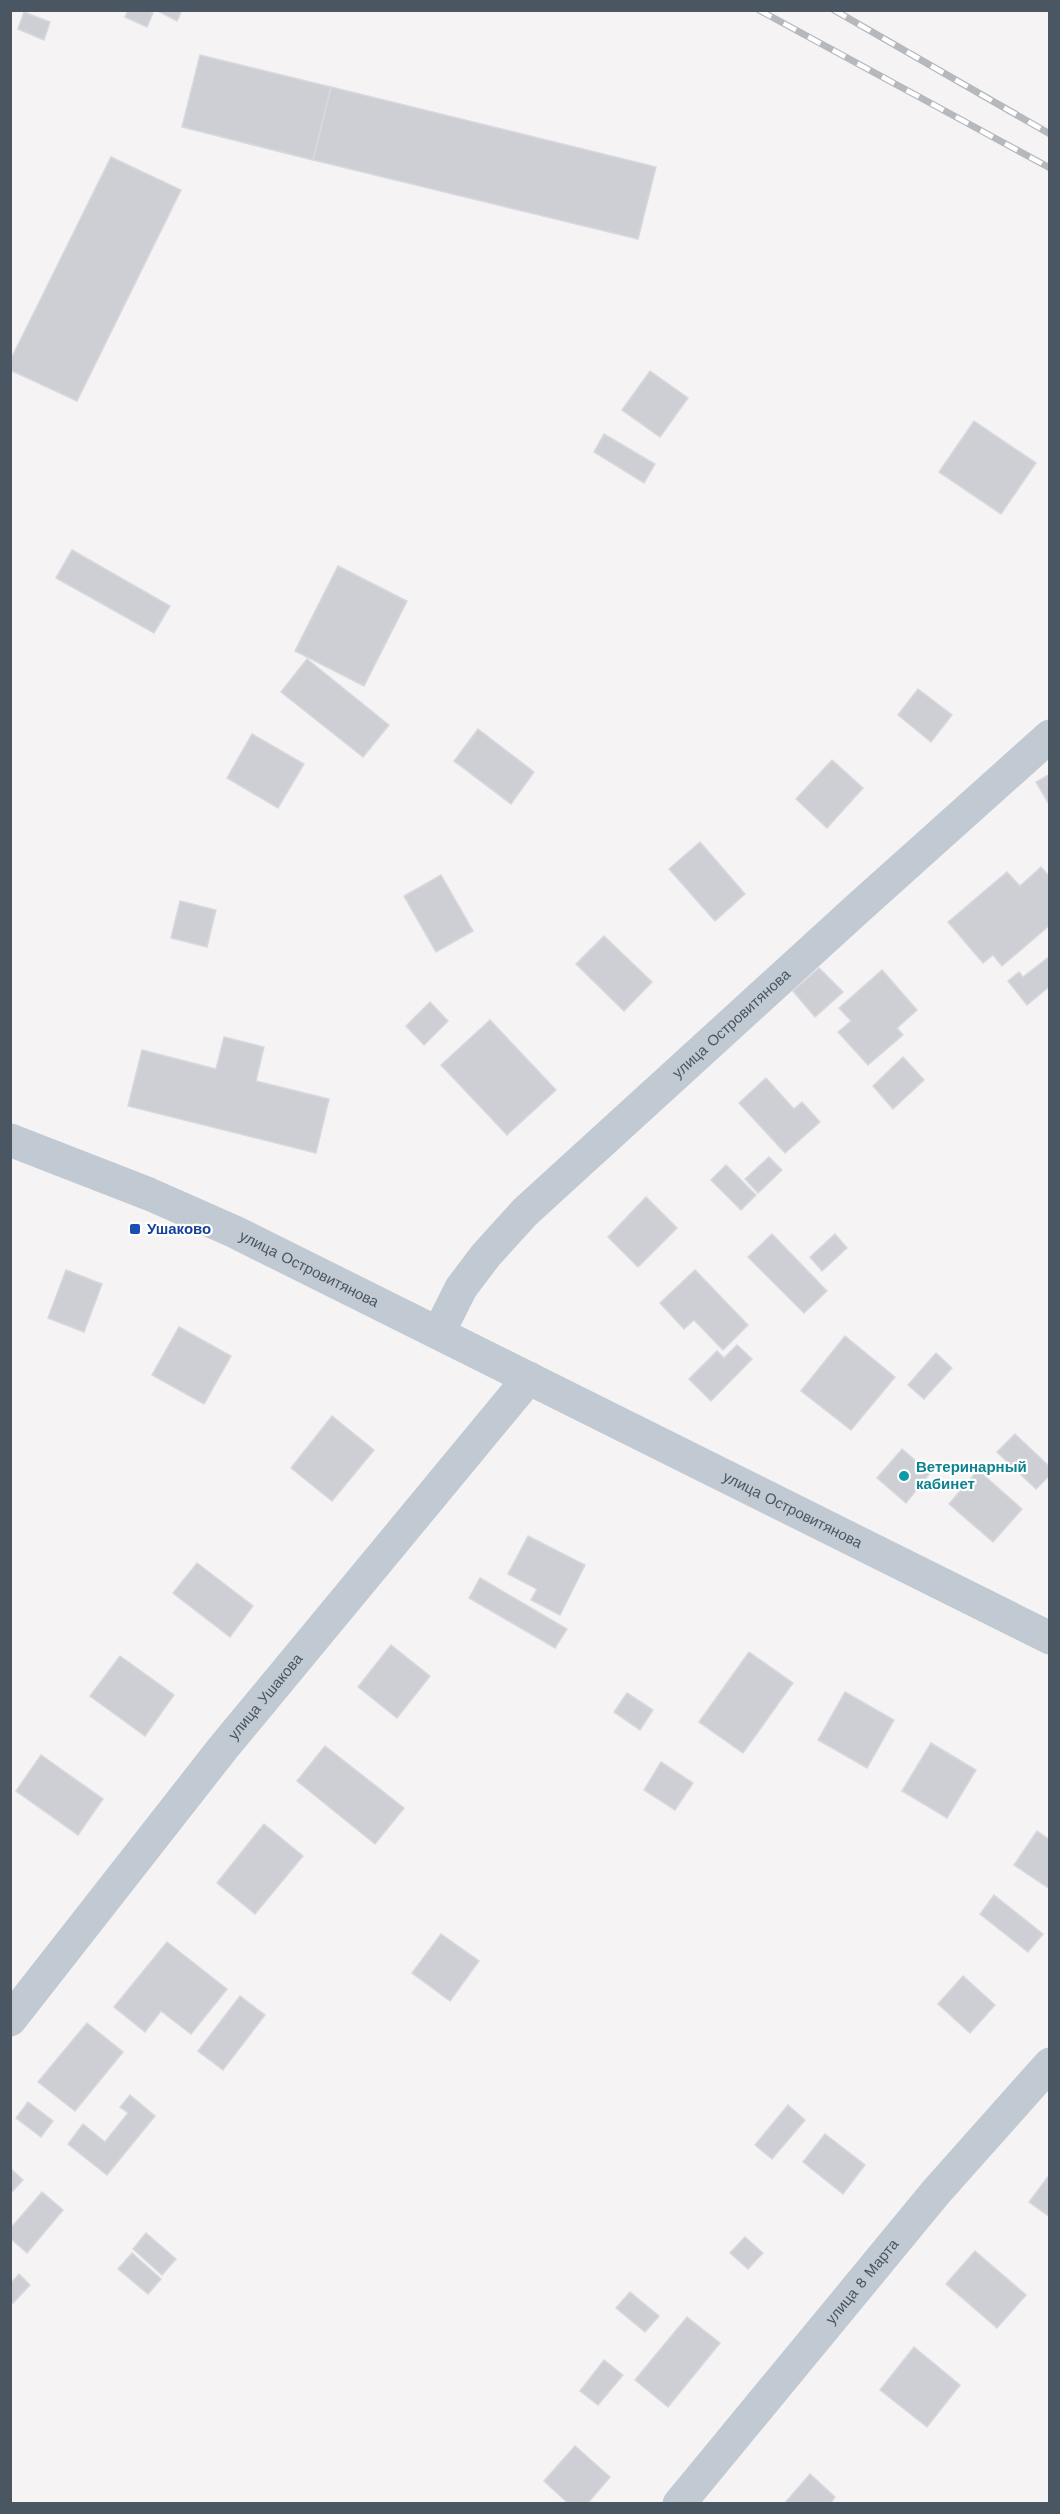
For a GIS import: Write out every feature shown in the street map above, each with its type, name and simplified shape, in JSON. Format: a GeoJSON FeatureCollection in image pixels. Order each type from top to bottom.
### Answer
{"type":"FeatureCollection","features":[{"type":"Feature","properties":{"kind":"street","name":"улица Островитянова"},"geometry":{"type":"LineString","coordinates":[[439,1332],[461,1288],[486,1255],[525,1212],[1050,736]]}},
{"type":"Feature","properties":{"kind":"street","name":"улица Островитянова"},"geometry":{"type":"LineString","coordinates":[[10,1140],[116,1181],[235,1232],[1050,1638]]}},
{"type":"Feature","properties":{"kind":"street","name":"улица Ушакова"},"geometry":{"type":"LineString","coordinates":[[10,2020],[223,1748],[529,1378]]}},
{"type":"Feature","properties":{"kind":"street","name":"улица 8 Марта"},"geometry":{"type":"LineString","coordinates":[[679,2504],[936,2192],[1050,2064]]}},
{"type":"Feature","properties":{"kind":"building"},"geometry":{"type":"Polygon","coordinates":[[[128,10],[147,10],[153,13],[147,27],[125,17],[128,10]]]}},
{"type":"Feature","properties":{"kind":"building"},"geometry":{"type":"Polygon","coordinates":[[[156,10],[182,10],[177,21],[156,10]]]}},
{"type":"Feature","properties":{"kind":"building"},"geometry":{"type":"Polygon","coordinates":[[[24,12],[50,22],[44,40],[18,29],[24,12]]]}},
{"type":"Feature","properties":{"kind":"building"},"geometry":{"type":"Polygon","coordinates":[[[200,55],[331,87],[313,160],[182,127],[200,55]]]}},
{"type":"Feature","properties":{"kind":"building"},"geometry":{"type":"Polygon","coordinates":[[[331,87],[656,167],[638,239],[313,160],[331,87]]]}},
{"type":"Feature","properties":{"kind":"building"},"geometry":{"type":"Polygon","coordinates":[[[111,157],[181,190],[77,401],[10,370],[10,361],[111,157]]]}},
{"type":"Feature","properties":{"kind":"building"},"geometry":{"type":"Polygon","coordinates":[[[650,371],[688,398],[660,437],[622,410],[650,371]]]}},
{"type":"Feature","properties":{"kind":"building"},"geometry":{"type":"Polygon","coordinates":[[[974,421],[1036,463],[1001,514],[939,472],[974,421]]]}},
{"type":"Feature","properties":{"kind":"building"},"geometry":{"type":"Polygon","coordinates":[[[604,434],[655,464],[644,483],[594,452],[604,434]]]}},
{"type":"Feature","properties":{"kind":"building"},"geometry":{"type":"Polygon","coordinates":[[[72,550],[170,606],[154,633],[56,578],[72,550]]]}},
{"type":"Feature","properties":{"kind":"building"},"geometry":{"type":"Polygon","coordinates":[[[338,566],[407,601],[364,686],[295,651],[338,566]]]}},
{"type":"Feature","properties":{"kind":"building"},"geometry":{"type":"Polygon","coordinates":[[[307,659],[389,725],[363,757],[281,692],[307,659]]]}},
{"type":"Feature","properties":{"kind":"building"},"geometry":{"type":"Polygon","coordinates":[[[918,689],[952,715],[931,742],[898,715],[918,689]]]}},
{"type":"Feature","properties":{"kind":"building"},"geometry":{"type":"Polygon","coordinates":[[[478,729],[534,772],[511,804],[454,761],[478,729]]]}},
{"type":"Feature","properties":{"kind":"building"},"geometry":{"type":"Polygon","coordinates":[[[252,734],[304,764],[278,808],[227,778],[252,734]]]}},
{"type":"Feature","properties":{"kind":"building"},"geometry":{"type":"Polygon","coordinates":[[[832,760],[863,788],[827,828],[796,799],[832,760]]]}},
{"type":"Feature","properties":{"kind":"building"},"geometry":{"type":"Polygon","coordinates":[[[1050,774],[1050,806],[1036,782],[1050,774]]]}},
{"type":"Feature","properties":{"kind":"building"},"geometry":{"type":"Polygon","coordinates":[[[700,842],[745,894],[715,921],[669,869],[700,842]]]}},
{"type":"Feature","properties":{"kind":"building"},"geometry":{"type":"Polygon","coordinates":[[[1041,867],[1050,877],[1050,925],[1002,966],[993,955],[983,963],[948,922],[1007,872],[1020,886],[1041,867]]]}},
{"type":"Feature","properties":{"kind":"building"},"geometry":{"type":"Polygon","coordinates":[[[441,875],[473,931],[436,952],[404,896],[441,875]]]}},
{"type":"Feature","properties":{"kind":"building"},"geometry":{"type":"Polygon","coordinates":[[[180,901],[216,910],[207,947],[171,938],[180,901]]]}},
{"type":"Feature","properties":{"kind":"building"},"geometry":{"type":"Polygon","coordinates":[[[604,936],[652,982],[624,1011],[576,964],[604,936]]]}},
{"type":"Feature","properties":{"kind":"building"},"geometry":{"type":"Polygon","coordinates":[[[1050,956],[1050,986],[1027,1005],[1008,981],[1019,972],[1023,977],[1050,956]]]}},
{"type":"Feature","properties":{"kind":"building"},"geometry":{"type":"Polygon","coordinates":[[[819,968],[843,992],[815,1017],[793,991],[819,968]]]}},
{"type":"Feature","properties":{"kind":"building"},"geometry":{"type":"Polygon","coordinates":[[[882,970],[917,1010],[897,1028],[903,1035],[868,1065],[838,1032],[851,1021],[839,1008],[882,970]]]}},
{"type":"Feature","properties":{"kind":"building"},"geometry":{"type":"Polygon","coordinates":[[[430,1002],[448,1021],[424,1045],[406,1026],[430,1002]]]}},
{"type":"Feature","properties":{"kind":"building"},"geometry":{"type":"Polygon","coordinates":[[[490,1020],[556,1090],[507,1135],[441,1065],[490,1020]]]}},
{"type":"Feature","properties":{"kind":"building"},"geometry":{"type":"Polygon","coordinates":[[[224,1037],[264,1047],[256,1081],[329,1099],[316,1153],[128,1106],[142,1050],[216,1069],[224,1037]]]}},
{"type":"Feature","properties":{"kind":"building"},"geometry":{"type":"Polygon","coordinates":[[[903,1057],[924,1080],[893,1109],[873,1086],[903,1057]]]}},
{"type":"Feature","properties":{"kind":"building"},"geometry":{"type":"Polygon","coordinates":[[[766,1078],[794,1109],[802,1102],[820,1122],[785,1153],[739,1103],[766,1078]]]}},
{"type":"Feature","properties":{"kind":"building"},"geometry":{"type":"Polygon","coordinates":[[[769,1157],[782,1170],[758,1193],[745,1179],[769,1157]]]}},
{"type":"Feature","properties":{"kind":"building"},"geometry":{"type":"Polygon","coordinates":[[[726,1165],[756,1195],[741,1210],[711,1180],[726,1165]]]}},
{"type":"Feature","properties":{"kind":"building"},"geometry":{"type":"Polygon","coordinates":[[[646,1197],[677,1228],[638,1267],[608,1237],[646,1197]]]}},
{"type":"Feature","properties":{"kind":"building"},"geometry":{"type":"Polygon","coordinates":[[[772,1234],[827,1291],[804,1313],[748,1257],[772,1234]]]}},
{"type":"Feature","properties":{"kind":"building"},"geometry":{"type":"Polygon","coordinates":[[[835,1234],[847,1248],[822,1271],[810,1257],[835,1234]]]}},
{"type":"Feature","properties":{"kind":"building"},"geometry":{"type":"Polygon","coordinates":[[[66,1270],[102,1284],[84,1332],[48,1318],[66,1270]]]}},
{"type":"Feature","properties":{"kind":"building"},"geometry":{"type":"Polygon","coordinates":[[[695,1270],[748,1325],[723,1350],[694,1320],[684,1329],[660,1303],[695,1270]]]}},
{"type":"Feature","properties":{"kind":"building"},"geometry":{"type":"Polygon","coordinates":[[[179,1327],[231,1356],[204,1404],[152,1375],[179,1327]]]}},
{"type":"Feature","properties":{"kind":"building"},"geometry":{"type":"Polygon","coordinates":[[[845,1336],[895,1377],[851,1430],[801,1391],[845,1336]]]}},
{"type":"Feature","properties":{"kind":"building"},"geometry":{"type":"Polygon","coordinates":[[[737,1345],[752,1359],[711,1401],[689,1379],[717,1351],[724,1358],[737,1345]]]}},
{"type":"Feature","properties":{"kind":"building"},"geometry":{"type":"Polygon","coordinates":[[[936,1353],[952,1368],[924,1399],[908,1385],[936,1353]]]}},
{"type":"Feature","properties":{"kind":"building"},"geometry":{"type":"Polygon","coordinates":[[[332,1416],[374,1450],[332,1501],[291,1468],[332,1416]]]}},
{"type":"Feature","properties":{"kind":"building"},"geometry":{"type":"Polygon","coordinates":[[[1015,1434],[1050,1467],[1050,1475],[1036,1489],[997,1452],[1015,1434]]]}},
{"type":"Feature","properties":{"kind":"building","name":"Ветеринарный кабинет"},"geometry":{"type":"Polygon","coordinates":[[[902,1449],[930,1473],[906,1503],[877,1478],[902,1449]]]}},
{"type":"Feature","properties":{"kind":"building"},"geometry":{"type":"Polygon","coordinates":[[[978,1470],[1022,1509],[993,1542],[949,1504],[978,1470]]]}},
{"type":"Feature","properties":{"kind":"building"},"geometry":{"type":"Polygon","coordinates":[[[528,1536],[585,1565],[560,1615],[531,1600],[537,1589],[508,1574],[528,1536]]]}},
{"type":"Feature","properties":{"kind":"building"},"geometry":{"type":"Polygon","coordinates":[[[197,1563],[253,1606],[230,1637],[173,1593],[197,1563]]]}},
{"type":"Feature","properties":{"kind":"building"},"geometry":{"type":"Polygon","coordinates":[[[480,1578],[567,1629],[555,1648],[469,1598],[480,1578]]]}},
{"type":"Feature","properties":{"kind":"building"},"geometry":{"type":"Polygon","coordinates":[[[391,1645],[430,1676],[397,1718],[358,1687],[391,1645]]]}},
{"type":"Feature","properties":{"kind":"building"},"geometry":{"type":"Polygon","coordinates":[[[749,1652],[793,1683],[743,1753],[699,1722],[749,1652]]]}},
{"type":"Feature","properties":{"kind":"building"},"geometry":{"type":"Polygon","coordinates":[[[120,1656],[174,1695],[145,1736],[90,1696],[120,1656]]]}},
{"type":"Feature","properties":{"kind":"building"},"geometry":{"type":"Polygon","coordinates":[[[845,1692],[894,1720],[867,1768],[818,1740],[845,1692]]]}},
{"type":"Feature","properties":{"kind":"building"},"geometry":{"type":"Polygon","coordinates":[[[627,1693],[653,1710],[640,1730],[614,1712],[627,1693]]]}},
{"type":"Feature","properties":{"kind":"building"},"geometry":{"type":"Polygon","coordinates":[[[931,1743],[976,1770],[947,1818],[902,1791],[931,1743]]]}},
{"type":"Feature","properties":{"kind":"building"},"geometry":{"type":"Polygon","coordinates":[[[325,1746],[404,1808],[375,1844],[297,1781],[325,1746]]]}},
{"type":"Feature","properties":{"kind":"building"},"geometry":{"type":"Polygon","coordinates":[[[41,1755],[103,1799],[78,1835],[16,1791],[41,1755]]]}},
{"type":"Feature","properties":{"kind":"building"},"geometry":{"type":"Polygon","coordinates":[[[661,1762],[693,1783],[675,1810],[644,1790],[661,1762]]]}},
{"type":"Feature","properties":{"kind":"building"},"geometry":{"type":"Polygon","coordinates":[[[264,1824],[303,1856],[255,1914],[217,1883],[264,1824]]]}},
{"type":"Feature","properties":{"kind":"building"},"geometry":{"type":"Polygon","coordinates":[[[1037,1831],[1050,1840],[1050,1889],[1014,1865],[1037,1831]]]}},
{"type":"Feature","properties":{"kind":"building"},"geometry":{"type":"Polygon","coordinates":[[[994,1895],[1043,1934],[1028,1952],[980,1914],[994,1895]]]}},
{"type":"Feature","properties":{"kind":"building"},"geometry":{"type":"Polygon","coordinates":[[[441,1934],[479,1961],[450,2001],[412,1973],[441,1934]]]}},
{"type":"Feature","properties":{"kind":"building"},"geometry":{"type":"Polygon","coordinates":[[[167,1942],[227,1989],[191,2034],[161,2011],[145,2032],[114,2007],[167,1942]]]}},
{"type":"Feature","properties":{"kind":"building"},"geometry":{"type":"Polygon","coordinates":[[[963,1976],[995,2005],[970,2033],[938,2004],[963,1976]]]}},
{"type":"Feature","properties":{"kind":"building"},"geometry":{"type":"Polygon","coordinates":[[[240,1996],[265,2015],[223,2070],[198,2051],[240,1996]]]}},
{"type":"Feature","properties":{"kind":"building"},"geometry":{"type":"Polygon","coordinates":[[[87,2023],[123,2052],[75,2111],[38,2082],[87,2023]]]}},
{"type":"Feature","properties":{"kind":"building"},"geometry":{"type":"Polygon","coordinates":[[[130,2095],[155,2116],[107,2175],[68,2144],[83,2124],[105,2142],[128,2113],[120,2107],[130,2095]]]}},
{"type":"Feature","properties":{"kind":"building"},"geometry":{"type":"Polygon","coordinates":[[[28,2102],[53,2121],[41,2137],[16,2118],[28,2102]]]}},
{"type":"Feature","properties":{"kind":"building"},"geometry":{"type":"Polygon","coordinates":[[[788,2105],[805,2120],[772,2159],[755,2145],[788,2105]]]}},
{"type":"Feature","properties":{"kind":"building"},"geometry":{"type":"Polygon","coordinates":[[[825,2134],[865,2165],[843,2194],[803,2162],[825,2134]]]}},
{"type":"Feature","properties":{"kind":"building"},"geometry":{"type":"Polygon","coordinates":[[[10,2168],[23,2180],[10,2194],[10,2168]]]}},
{"type":"Feature","properties":{"kind":"building"},"geometry":{"type":"Polygon","coordinates":[[[1050,2174],[1050,2217],[1029,2202],[1050,2174]]]}},
{"type":"Feature","properties":{"kind":"building"},"geometry":{"type":"Polygon","coordinates":[[[42,2192],[63,2210],[27,2253],[10,2238],[10,2229],[42,2192]]]}},
{"type":"Feature","properties":{"kind":"building"},"geometry":{"type":"Polygon","coordinates":[[[146,2233],[176,2259],[162,2275],[133,2249],[146,2233]]]}},
{"type":"Feature","properties":{"kind":"building"},"geometry":{"type":"Polygon","coordinates":[[[745,2237],[763,2253],[748,2269],[730,2253],[745,2237]]]}},
{"type":"Feature","properties":{"kind":"building"},"geometry":{"type":"Polygon","coordinates":[[[975,2251],[1026,2295],[997,2328],[946,2284],[975,2251]]]}},
{"type":"Feature","properties":{"kind":"building"},"geometry":{"type":"Polygon","coordinates":[[[132,2253],[161,2279],[148,2294],[118,2269],[132,2253]]]}},
{"type":"Feature","properties":{"kind":"building"},"geometry":{"type":"Polygon","coordinates":[[[19,2274],[30,2285],[13,2303],[10,2301],[10,2284],[19,2274]]]}},
{"type":"Feature","properties":{"kind":"building"},"geometry":{"type":"Polygon","coordinates":[[[630,2292],[659,2316],[645,2332],[616,2308],[630,2292]]]}},
{"type":"Feature","properties":{"kind":"building"},"geometry":{"type":"Polygon","coordinates":[[[687,2317],[720,2343],[668,2407],[635,2380],[687,2317]]]}},
{"type":"Feature","properties":{"kind":"building"},"geometry":{"type":"Polygon","coordinates":[[[914,2347],[960,2385],[927,2427],[880,2390],[914,2347]]]}},
{"type":"Feature","properties":{"kind":"building"},"geometry":{"type":"Polygon","coordinates":[[[604,2360],[623,2375],[598,2405],[580,2391],[604,2360]]]}},
{"type":"Feature","properties":{"kind":"building"},"geometry":{"type":"Polygon","coordinates":[[[575,2446],[610,2477],[587,2504],[569,2504],[544,2481],[575,2446]]]}},
{"type":"Feature","properties":{"kind":"building"},"geometry":{"type":"Polygon","coordinates":[[[810,2474],[835,2497],[830,2504],[784,2504],[810,2474]]]}},
{"type":"Feature","properties":{"kind":"railway"},"geometry":{"type":"LineString","coordinates":[[759,10],[1050,168]]}},
{"type":"Feature","properties":{"kind":"railway"},"geometry":{"type":"LineString","coordinates":[[834,10],[1050,134]]}},
{"type":"Feature","properties":{"kind":"place","name":"Ушаково"},"geometry":{"type":"Point","coordinates":[135,1229]}},
{"type":"Feature","properties":{"kind":"place","name":"Ветеринарный кабинет"},"geometry":{"type":"Point","coordinates":[904,1476]}}]}
